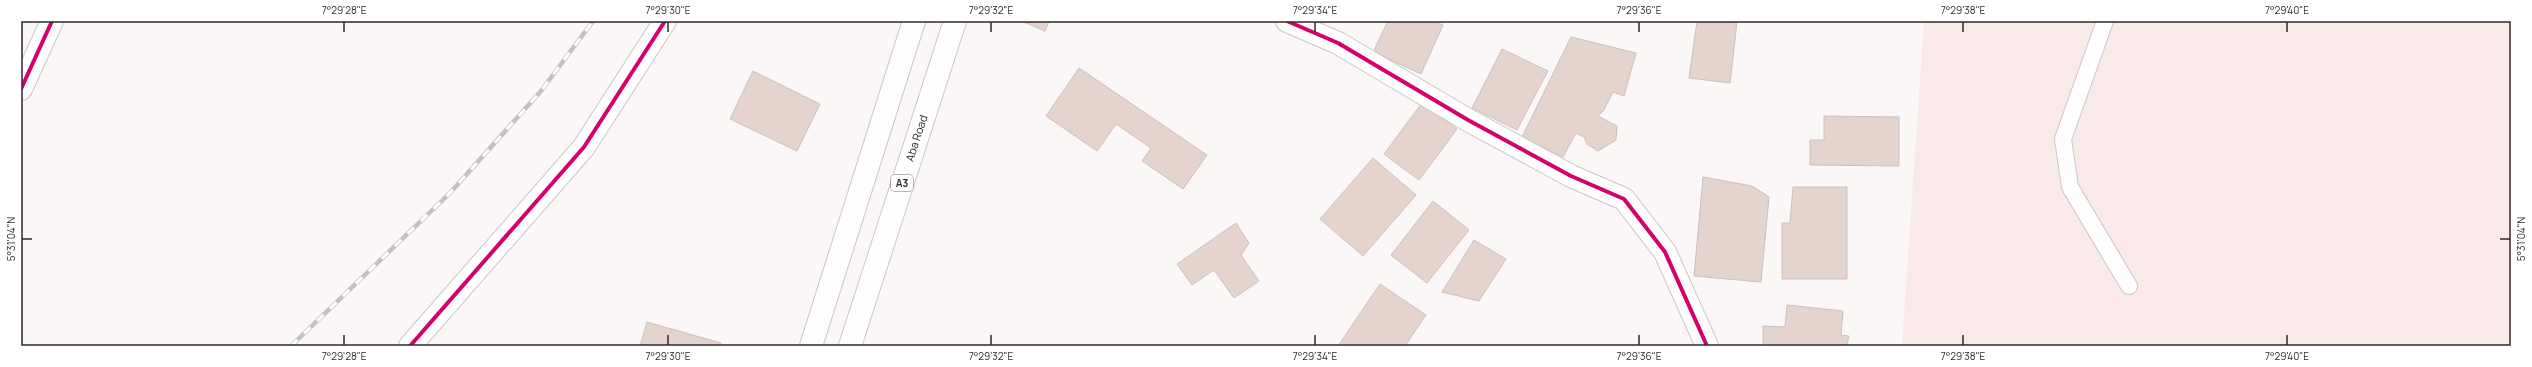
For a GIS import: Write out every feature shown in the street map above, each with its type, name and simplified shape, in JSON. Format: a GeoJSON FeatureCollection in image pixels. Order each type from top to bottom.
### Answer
{"type":"FeatureCollection","features":[{"type":"Feature","properties":{"kind":"street"},"geometry":{"type":"LineString","coordinates":[[21,89],[52,21]]}},
{"type":"Feature","properties":{"kind":"street"},"geometry":{"type":"LineString","coordinates":[[410,346],[584,147],[665,21]]}},
{"type":"Feature","properties":{"kind":"street"},"geometry":{"type":"LineString","coordinates":[[811,346],[914,21]]}},
{"type":"Feature","properties":{"kind":"street","name":"Aba Road"},"geometry":{"type":"LineString","coordinates":[[850,346],[955,21]]}},
{"type":"Feature","properties":{"kind":"street"},"geometry":{"type":"LineString","coordinates":[[1287,21],[1338,43],[1489,131],[1571,176],[1624,199],[1665,252],[1707,346]]}},
{"type":"Feature","properties":{"kind":"lane"},"geometry":{"type":"LineString","coordinates":[[2105,21],[2063,139],[2070,187],[2128,286]]}},
{"type":"Feature","properties":{"kind":"shaded area"},"geometry":{"type":"Polygon","coordinates":[[[1924,21],[2511,21],[2511,346],[1902,346],[1924,21]]]}},
{"type":"Feature","properties":{"kind":"building"},"geometry":{"type":"Polygon","coordinates":[[[1021,21],[1049,21],[1045,31],[1021,21]]]}},
{"type":"Feature","properties":{"kind":"building"},"geometry":{"type":"Polygon","coordinates":[[[1388,21],[1433,21],[1443,25],[1421,74],[1373,52],[1388,21]]]}},
{"type":"Feature","properties":{"kind":"building"},"geometry":{"type":"Polygon","coordinates":[[[1697,21],[1737,22],[1730,83],[1689,78],[1697,21]]]}},
{"type":"Feature","properties":{"kind":"building"},"geometry":{"type":"Polygon","coordinates":[[[1571,37],[1636,53],[1624,96],[1613,92],[1604,110],[1598,116],[1617,126],[1616,140],[1598,151],[1587,144],[1584,137],[1576,133],[1563,157],[1522,137],[1571,37]]]}},
{"type":"Feature","properties":{"kind":"building"},"geometry":{"type":"Polygon","coordinates":[[[1502,49],[1548,71],[1517,130],[1472,108],[1502,49]]]}},
{"type":"Feature","properties":{"kind":"building"},"geometry":{"type":"Polygon","coordinates":[[[1079,68],[1207,155],[1183,189],[1142,161],[1151,148],[1116,124],[1097,151],[1046,116],[1079,68]]]}},
{"type":"Feature","properties":{"kind":"building"},"geometry":{"type":"Polygon","coordinates":[[[753,71],[820,104],[797,151],[730,119],[753,71]]]}},
{"type":"Feature","properties":{"kind":"building"},"geometry":{"type":"Polygon","coordinates":[[[1422,103],[1457,129],[1419,180],[1384,154],[1422,103]]]}},
{"type":"Feature","properties":{"kind":"building"},"geometry":{"type":"Polygon","coordinates":[[[1824,116],[1899,117],[1899,166],[1810,165],[1810,140],[1824,140],[1824,116]]]}},
{"type":"Feature","properties":{"kind":"building"},"geometry":{"type":"Polygon","coordinates":[[[1373,158],[1416,195],[1363,256],[1320,219],[1373,158]]]}},
{"type":"Feature","properties":{"kind":"building"},"geometry":{"type":"Polygon","coordinates":[[[1703,177],[1752,186],[1769,197],[1761,282],[1694,276],[1703,177]]]}},
{"type":"Feature","properties":{"kind":"building"},"geometry":{"type":"Polygon","coordinates":[[[1793,187],[1847,187],[1847,279],[1782,279],[1782,223],[1790,223],[1793,187]]]}},
{"type":"Feature","properties":{"kind":"building"},"geometry":{"type":"Polygon","coordinates":[[[1433,201],[1469,230],[1427,283],[1391,255],[1433,201]]]}},
{"type":"Feature","properties":{"kind":"building"},"geometry":{"type":"Polygon","coordinates":[[[1236,223],[1249,243],[1241,255],[1259,281],[1234,298],[1214,270],[1192,285],[1177,264],[1236,223]]]}},
{"type":"Feature","properties":{"kind":"building"},"geometry":{"type":"Polygon","coordinates":[[[1474,240],[1506,259],[1479,301],[1442,292],[1474,240]]]}},
{"type":"Feature","properties":{"kind":"building"},"geometry":{"type":"Polygon","coordinates":[[[1380,284],[1426,315],[1405,346],[1338,346],[1380,284]]]}},
{"type":"Feature","properties":{"kind":"building"},"geometry":{"type":"Polygon","coordinates":[[[1787,305],[1843,311],[1841,335],[1849,336],[1847,346],[1763,346],[1763,326],[1785,327],[1787,305]]]}},
{"type":"Feature","properties":{"kind":"building"},"geometry":{"type":"Polygon","coordinates":[[[647,322],[721,343],[720,346],[640,346],[647,322]]]}},
{"type":"Feature","properties":{"kind":"railway"},"geometry":{"type":"LineString","coordinates":[[291,346],[450,193],[541,91],[593,21]]}},
{"type":"Feature","properties":{"kind":"cycle path"},"geometry":{"type":"LineString","coordinates":[[21,89],[52,21]]}},
{"type":"Feature","properties":{"kind":"cycle path"},"geometry":{"type":"LineString","coordinates":[[410,346],[584,147],[665,21]]}},
{"type":"Feature","properties":{"kind":"cycle path"},"geometry":{"type":"LineString","coordinates":[[1287,21],[1338,43],[1468,120],[1571,176],[1624,199],[1665,252],[1707,346]]}}]}
